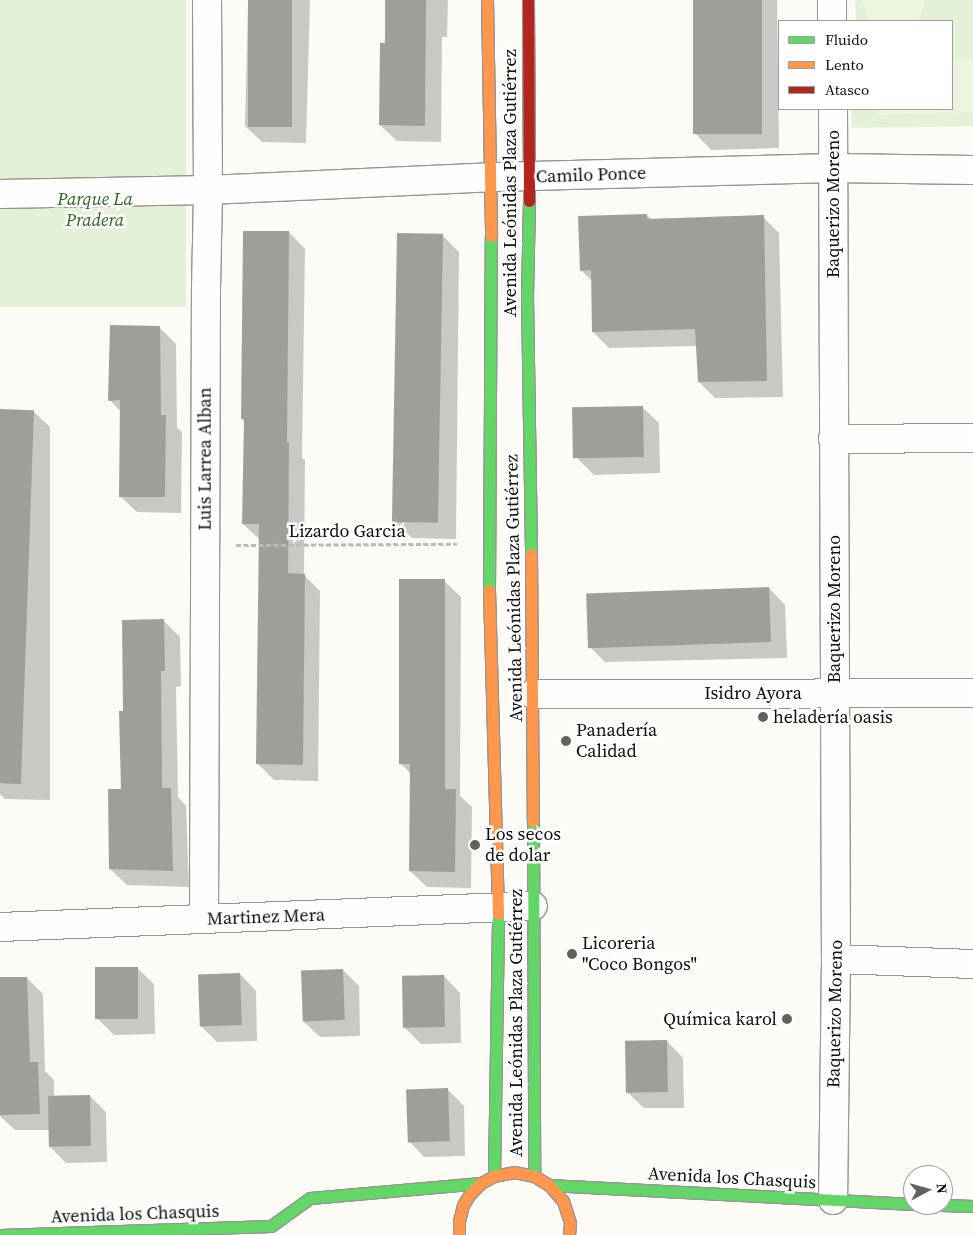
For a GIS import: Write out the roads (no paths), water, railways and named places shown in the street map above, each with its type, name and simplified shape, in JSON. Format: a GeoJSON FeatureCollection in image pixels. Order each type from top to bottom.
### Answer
{"type":"FeatureCollection","features":[{"type":"Feature","properties":{"kind":"main road","name":"Avenida Leónidas Plaza Gutiérrez"},"geometry":{"type":"LineString","coordinates":[[487,0],[491,176],[488,544],[498,908],[494,1176]]}},
{"type":"Feature","properties":{"kind":"main road","name":"Avenida Leónidas Plaza Gutiérrez"},"geometry":{"type":"LineString","coordinates":[[528,0],[530,176],[527,296],[534,694],[534,1176]]}},
{"type":"Feature","properties":{"kind":"main road"},"geometry":{"type":"LineString","coordinates":[[458,1235],[458,1221],[463,1205],[470,1194],[481,1183],[494,1176],[514,1172],[534,1176],[549,1185],[563,1202],[570,1222],[569,1235]]}},
{"type":"Feature","properties":{"kind":"main road","name":"Avenida los Chasquis"},"geometry":{"type":"LineString","coordinates":[[0,1235],[275,1228],[310,1198],[481,1183]]}},
{"type":"Feature","properties":{"kind":"main road","name":"Avenida los Chasquis"},"geometry":{"type":"LineString","coordinates":[[549,1185],[903,1204]]}},
{"type":"Feature","properties":{"kind":"main road"},"geometry":{"type":"LineString","coordinates":[[953,1205],[973,1206]]}},
{"type":"Feature","properties":{"kind":"street","name":"Luis Larrea Alban"},"geometry":{"type":"LineString","coordinates":[[204,919],[208,190],[207,0]]}},
{"type":"Feature","properties":{"kind":"street"},"geometry":{"type":"LineString","coordinates":[[832,0],[832,20]]}},
{"type":"Feature","properties":{"kind":"street","name":"Baquerizo Moreno"},"geometry":{"type":"LineString","coordinates":[[833,110],[836,959],[833,1200]]}},
{"type":"Feature","properties":{"kind":"street","name":"Camilo Ponce"},"geometry":{"type":"LineString","coordinates":[[0,194],[208,190],[491,176],[833,168],[973,170]]}},
{"type":"Feature","properties":{"kind":"street"},"geometry":{"type":"LineString","coordinates":[[833,439],[973,438]]}},
{"type":"Feature","properties":{"kind":"street","name":"Isidro Ayora"},"geometry":{"type":"LineString","coordinates":[[534,694],[973,693]]}},
{"type":"Feature","properties":{"kind":"street","name":"Martinez Mera"},"geometry":{"type":"LineString","coordinates":[[0,927],[533,906]]}},
{"type":"Feature","properties":{"kind":"street"},"geometry":{"type":"LineString","coordinates":[[836,959],[973,964]]}},
{"type":"Feature","properties":{"kind":"place","name":"heladería oasis"},"geometry":{"type":"Point","coordinates":[763,717]}},
{"type":"Feature","properties":{"kind":"place","name":"Panadería Calidad"},"geometry":{"type":"Point","coordinates":[566,741]}},
{"type":"Feature","properties":{"kind":"place","name":"Los secos de dolar"},"geometry":{"type":"Point","coordinates":[475,845]}},
{"type":"Feature","properties":{"kind":"place","name":"Licoreria \"Coco Bongos\""},"geometry":{"type":"Point","coordinates":[572,954]}},
{"type":"Feature","properties":{"kind":"place","name":"Química karol"},"geometry":{"type":"Point","coordinates":[787,1019]}},
{"type":"Feature","properties":{"kind":"park label","name":"Parque La Pradera"},"geometry":{"type":"Point","coordinates":[95,210]}}]}
